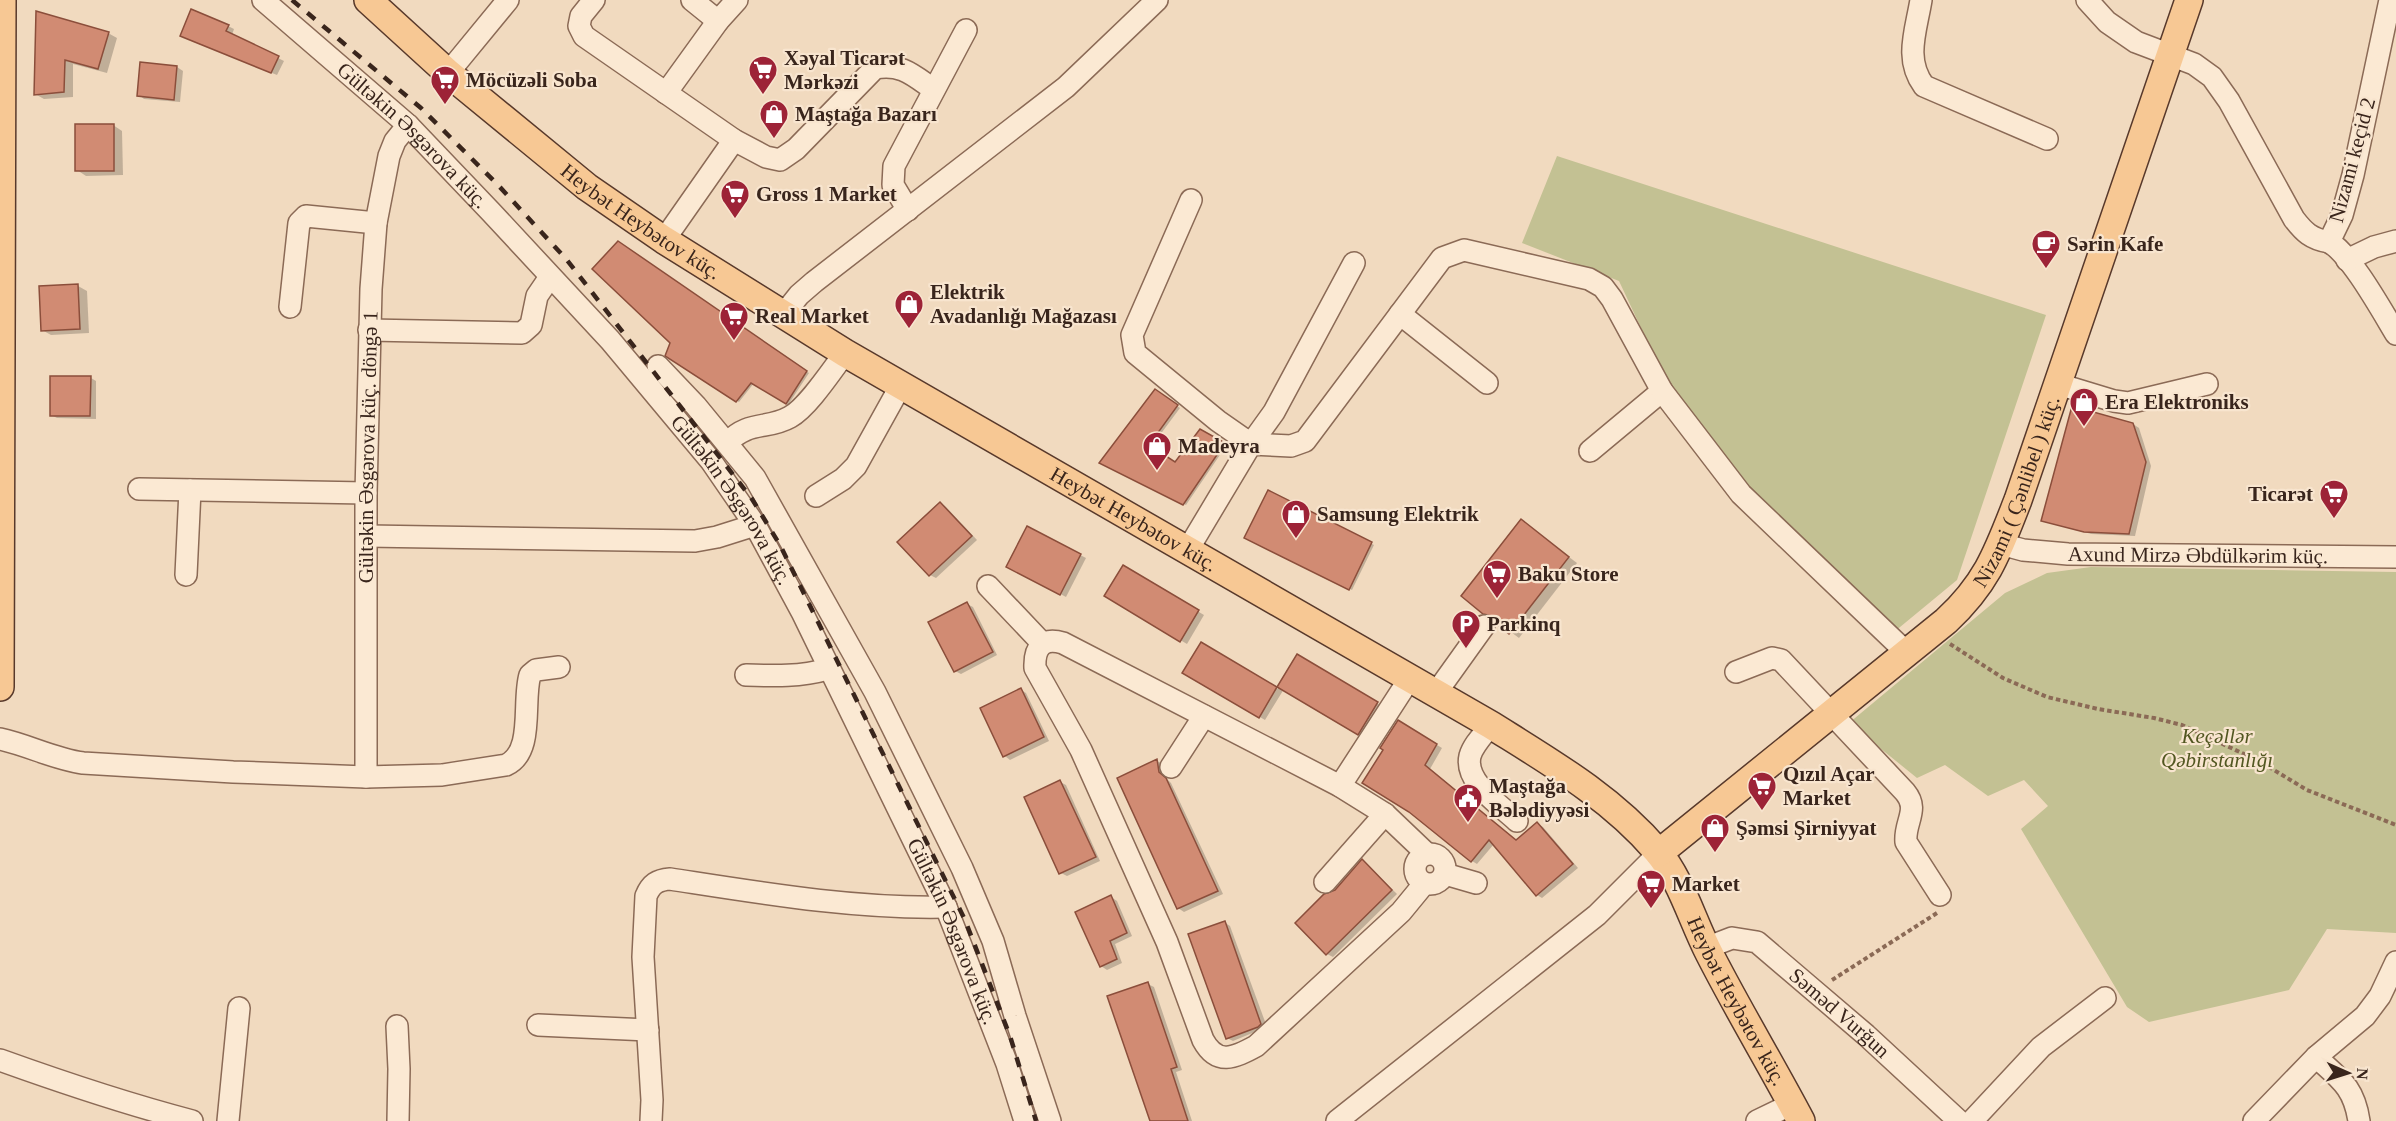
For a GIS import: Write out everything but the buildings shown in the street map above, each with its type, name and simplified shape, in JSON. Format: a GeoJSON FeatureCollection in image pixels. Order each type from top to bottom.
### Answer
{"type":"FeatureCollection","features":[{"type":"Feature","properties":{"kind":"main road"},"geometry":{"type":"LineString","coordinates":[[0,687],[2,0]]}},
{"type":"Feature","properties":{"kind":"main road","name":"Heybət Heybətov küç."},"geometry":{"type":"LineString","coordinates":[[369,0],[448,73],[587,187],[664,240],[845,353],[1436,693],[1578,779],[1624,817],[1659,853],[1675,880],[1706,948],[1797,1113]]}},
{"type":"Feature","properties":{"kind":"main road","name":"Nizami ( Çənlibel ) küç."},"geometry":{"type":"LineString","coordinates":[[1659,853],[1966,603],[1988,571],[2001,544],[2058,384],[2189,0]]}},
{"type":"Feature","properties":{"kind":"street","name":"Gültəkin Əsgərova küç."},"geometry":{"type":"LineString","coordinates":[[262,0],[298,28],[408,125],[610,340],[711,461],[755,525],[802,612],[946,907],[1008,1064],[1024,1121]]}},
{"type":"Feature","properties":{"kind":"street"},"geometry":{"type":"LineString","coordinates":[[448,73],[508,0]]}},
{"type":"Feature","properties":{"kind":"street"},"geometry":{"type":"LineString","coordinates":[[594,0],[581,16],[579,26],[584,36],[734,140],[766,157],[780,159],[796,149],[875,68],[888,65],[906,70],[933,89]]}},
{"type":"Feature","properties":{"kind":"street"},"geometry":{"type":"LineString","coordinates":[[692,0],[718,21]]}},
{"type":"Feature","properties":{"kind":"street"},"geometry":{"type":"LineString","coordinates":[[666,93],[718,21],[737,0]]}},
{"type":"Feature","properties":{"kind":"street"},"geometry":{"type":"LineString","coordinates":[[783,315],[813,282],[1066,87],[1156,0]]}},
{"type":"Feature","properties":{"kind":"street"},"geometry":{"type":"LineString","coordinates":[[1921,0],[1912,57],[1915,73],[1924,86],[2047,139]]}},
{"type":"Feature","properties":{"kind":"street"},"geometry":{"type":"LineString","coordinates":[[2086,0],[2107,22],[2136,42],[2194,64],[2211,77],[2229,101],[2294,219],[2306,234],[2317,240],[2329,242]]}},
{"type":"Feature","properties":{"kind":"street","name":"Nizami keçid 2"},"geometry":{"type":"LineString","coordinates":[[2390,0],[2353,175],[2342,215],[2329,242],[2337,246],[2396,334]]}},
{"type":"Feature","properties":{"kind":"street"},"geometry":{"type":"LineString","coordinates":[[908,210],[893,184],[894,166],[966,30]]}},
{"type":"Feature","properties":{"kind":"street","name":"Gültəkin Əsgərova küç. döngə 1"},"geometry":{"type":"LineString","coordinates":[[366,777],[366,493],[369,330],[376,223],[389,156],[395,141],[408,125]]}},
{"type":"Feature","properties":{"kind":"street"},"geometry":{"type":"LineString","coordinates":[[664,240],[734,140]]}},
{"type":"Feature","properties":{"kind":"street"},"geometry":{"type":"LineString","coordinates":[[1191,200],[1132,335],[1135,353],[1218,421],[1251,444],[1291,446],[1305,441],[1442,258],[1464,250],[1589,279],[1603,287],[1612,299],[1662,392],[1741,494],[1907,653]]}},
{"type":"Feature","properties":{"kind":"street"},"geometry":{"type":"LineString","coordinates":[[290,307],[299,223],[306,216],[376,223]]}},
{"type":"Feature","properties":{"kind":"street"},"geometry":{"type":"LineString","coordinates":[[2347,260],[2374,247],[2396,241]]}},
{"type":"Feature","properties":{"kind":"street"},"geometry":{"type":"LineString","coordinates":[[1187,551],[1251,444],[1274,412],[1354,263]]}},
{"type":"Feature","properties":{"kind":"street"},"geometry":{"type":"LineString","coordinates":[[369,330],[522,333],[531,326],[537,296],[550,277]]}},
{"type":"Feature","properties":{"kind":"street"},"geometry":{"type":"LineString","coordinates":[[1400,314],[1487,383]]}},
{"type":"Feature","properties":{"kind":"street"},"geometry":{"type":"LineString","coordinates":[[727,443],[737,433],[753,426],[780,422],[793,416],[825,381],[845,353]]}},
{"type":"Feature","properties":{"kind":"street"},"geometry":{"type":"LineString","coordinates":[[658,366],[755,478],[875,692],[962,868],[993,941],[1050,1121]]}},
{"type":"Feature","properties":{"kind":"street"},"geometry":{"type":"LineString","coordinates":[[2058,384],[2114,402],[2128,403],[2206,384]]}},
{"type":"Feature","properties":{"kind":"street"},"geometry":{"type":"LineString","coordinates":[[816,496],[843,479],[856,466],[901,385]]}},
{"type":"Feature","properties":{"kind":"street"},"geometry":{"type":"LineString","coordinates":[[1590,451],[1662,392]]}},
{"type":"Feature","properties":{"kind":"street"},"geometry":{"type":"LineString","coordinates":[[139,489],[366,493]]}},
{"type":"Feature","properties":{"kind":"street"},"geometry":{"type":"LineString","coordinates":[[186,575],[190,490]]}},
{"type":"Feature","properties":{"kind":"street"},"geometry":{"type":"LineString","coordinates":[[367,536],[695,542],[755,525]]}},
{"type":"Feature","properties":{"kind":"street","name":"Axund Mirzə Əbdülkərim küç."},"geometry":{"type":"LineString","coordinates":[[2001,544],[2023,550],[2068,554],[2396,557]]}},
{"type":"Feature","properties":{"kind":"street"},"geometry":{"type":"LineString","coordinates":[[988,586],[1042,643]]}},
{"type":"Feature","properties":{"kind":"street"},"geometry":{"type":"LineString","coordinates":[[1436,693],[1484,626]]}},
{"type":"Feature","properties":{"kind":"street"},"geometry":{"type":"LineString","coordinates":[[1424,884],[1401,912],[1256,1046],[1232,1056],[1217,1057],[1209,1052],[1203,1040],[1167,942],[1081,750],[1035,668],[1034,658],[1042,643],[1051,639],[1063,643],[1340,786],[1385,814],[1427,854]]}},
{"type":"Feature","properties":{"kind":"street"},"geometry":{"type":"LineString","coordinates":[[1736,672],[1772,658],[1781,660],[1911,799],[1912,809],[1906,842],[1940,895]]}},
{"type":"Feature","properties":{"kind":"street"},"geometry":{"type":"LineString","coordinates":[[0,739],[26,745],[58,758],[83,763],[366,777],[442,775],[506,765],[514,761],[520,754],[524,741],[530,675],[536,670],[559,667]]}},
{"type":"Feature","properties":{"kind":"street"},"geometry":{"type":"LineString","coordinates":[[746,675],[806,675],[828,669]]}},
{"type":"Feature","properties":{"kind":"street"},"geometry":{"type":"LineString","coordinates":[[1340,786],[1410,678]]}},
{"type":"Feature","properties":{"kind":"street"},"geometry":{"type":"LineString","coordinates":[[1171,766],[1204,716]]}},
{"type":"Feature","properties":{"kind":"street"},"geometry":{"type":"LineString","coordinates":[[1491,725],[1470,754],[1469,769],[1475,781],[1516,822]]}},
{"type":"Feature","properties":{"kind":"street"},"geometry":{"type":"LineString","coordinates":[[1325,882],[1385,814]]}},
{"type":"Feature","properties":{"kind":"street"},"geometry":{"type":"LineString","coordinates":[[1337,1121],[1597,915],[1659,853]]}},
{"type":"Feature","properties":{"kind":"street"},"geometry":{"type":"LineString","coordinates":[[1433,854],[1444,861],[1445,874],[1437,884],[1424,884],[1416,874],[1415,868],[1421,857],[1433,854]]}},
{"type":"Feature","properties":{"kind":"street"},"geometry":{"type":"LineString","coordinates":[[1445,874],[1476,883]]}},
{"type":"Feature","properties":{"kind":"street"},"geometry":{"type":"LineString","coordinates":[[651,1121],[643,957],[646,896],[650,886],[659,880],[670,879],[773,895],[902,908],[946,907]]}},
{"type":"Feature","properties":{"kind":"street","name":"Səməd Vurğun"},"geometry":{"type":"LineString","coordinates":[[1706,948],[1732,938],[1756,942],[1866,1035],[1959,1121]]}},
{"type":"Feature","properties":{"kind":"street"},"geometry":{"type":"LineString","coordinates":[[2254,1121],[2316,1057],[2365,1016],[2380,996],[2396,962]]}},
{"type":"Feature","properties":{"kind":"street"},"geometry":{"type":"LineString","coordinates":[[1983,1118],[2041,1047],[2105,998]]}},
{"type":"Feature","properties":{"kind":"street"},"geometry":{"type":"LineString","coordinates":[[228,1121],[239,1008]]}},
{"type":"Feature","properties":{"kind":"street"},"geometry":{"type":"LineString","coordinates":[[538,1025],[648,1030]]}},
{"type":"Feature","properties":{"kind":"street"},"geometry":{"type":"LineString","coordinates":[[397,1026],[399,1121]]}},
{"type":"Feature","properties":{"kind":"street"},"geometry":{"type":"LineString","coordinates":[[2316,1057],[2350,1089],[2357,1107],[2359,1121]]}},
{"type":"Feature","properties":{"kind":"street"},"geometry":{"type":"LineString","coordinates":[[0,1060],[92,1092],[192,1121]]}},
{"type":"Feature","properties":{"kind":"street"},"geometry":{"type":"LineString","coordinates":[[1757,1121],[1797,1113]]}},
{"type":"Feature","properties":{"kind":"path"},"geometry":{"type":"LineString","coordinates":[[1946,642],[2003,678],[2047,697],[2098,710],[2154,718],[2182,725],[2259,761],[2307,790],[2396,825]]}},
{"type":"Feature","properties":{"kind":"path"},"geometry":{"type":"LineString","coordinates":[[1814,991],[1939,912],[1940,895]]}},
{"type":"Feature","properties":{"kind":"green space"},"geometry":{"type":"Polygon","coordinates":[[[1557,156],[2046,315],[1957,580],[1894,632],[1736,473],[1665,379],[1619,281],[1522,243],[1557,156]]]}},
{"type":"Feature","properties":{"kind":"green space","name":"Keçəllər Qəbirstanlığı"},"geometry":{"type":"Polygon","coordinates":[[[2091,567],[2396,572],[2396,933],[2327,929],[2289,990],[2149,1022],[2127,1007],[2021,829],[2048,806],[2024,780],[1988,796],[1945,765],[1917,778],[1849,723],[2005,593],[2047,573],[2091,567]]]}},
{"type":"Feature","properties":{"kind":"railway"},"geometry":{"type":"LineString","coordinates":[[292,0],[421,108],[498,185],[567,260],[752,499],[780,545],[965,920],[1010,1036],[1036,1121]]}},
{"type":"Feature","properties":{"kind":"place","name":"Xəyal Ticarət Mərkəzi"},"geometry":{"type":"Point","coordinates":[763,96]}},
{"type":"Feature","properties":{"kind":"place","name":"Möcüzəli Soba"},"geometry":{"type":"Point","coordinates":[445,106]}},
{"type":"Feature","properties":{"kind":"place","name":"Maştağa Bazarı"},"geometry":{"type":"Point","coordinates":[774,140]}},
{"type":"Feature","properties":{"kind":"place","name":"Gross 1 Market"},"geometry":{"type":"Point","coordinates":[735,220]}},
{"type":"Feature","properties":{"kind":"place","name":"Sərin Kafe"},"geometry":{"type":"Point","coordinates":[2046,270]}},
{"type":"Feature","properties":{"kind":"place","name":"Elektrik Avadanlığı Mağazası"},"geometry":{"type":"Point","coordinates":[909,330]}},
{"type":"Feature","properties":{"kind":"place","name":"Real Market"},"geometry":{"type":"Point","coordinates":[734,342]}},
{"type":"Feature","properties":{"kind":"place","name":"Era Elektroniks"},"geometry":{"type":"Point","coordinates":[2084,428]}},
{"type":"Feature","properties":{"kind":"place","name":"Madeyra"},"geometry":{"type":"Point","coordinates":[1157,472]}},
{"type":"Feature","properties":{"kind":"place","name":"Ticarət"},"geometry":{"type":"Point","coordinates":[2334,520]}},
{"type":"Feature","properties":{"kind":"place","name":"Samsung Elektrik"},"geometry":{"type":"Point","coordinates":[1296,540]}},
{"type":"Feature","properties":{"kind":"place","name":"Baku Store"},"geometry":{"type":"Point","coordinates":[1497,600]}},
{"type":"Feature","properties":{"kind":"place","name":"Parkinq"},"geometry":{"type":"Point","coordinates":[1466,650]}},
{"type":"Feature","properties":{"kind":"place","name":"Qızıl Açar Market"},"geometry":{"type":"Point","coordinates":[1762,812]}},
{"type":"Feature","properties":{"kind":"place","name":"Maştağa Bələdiyyəsi"},"geometry":{"type":"Point","coordinates":[1468,824]}},
{"type":"Feature","properties":{"kind":"place","name":"Şəmsi Şirniyyat"},"geometry":{"type":"Point","coordinates":[1715,854]}},
{"type":"Feature","properties":{"kind":"place","name":"Market"},"geometry":{"type":"Point","coordinates":[1651,910]}}]}
